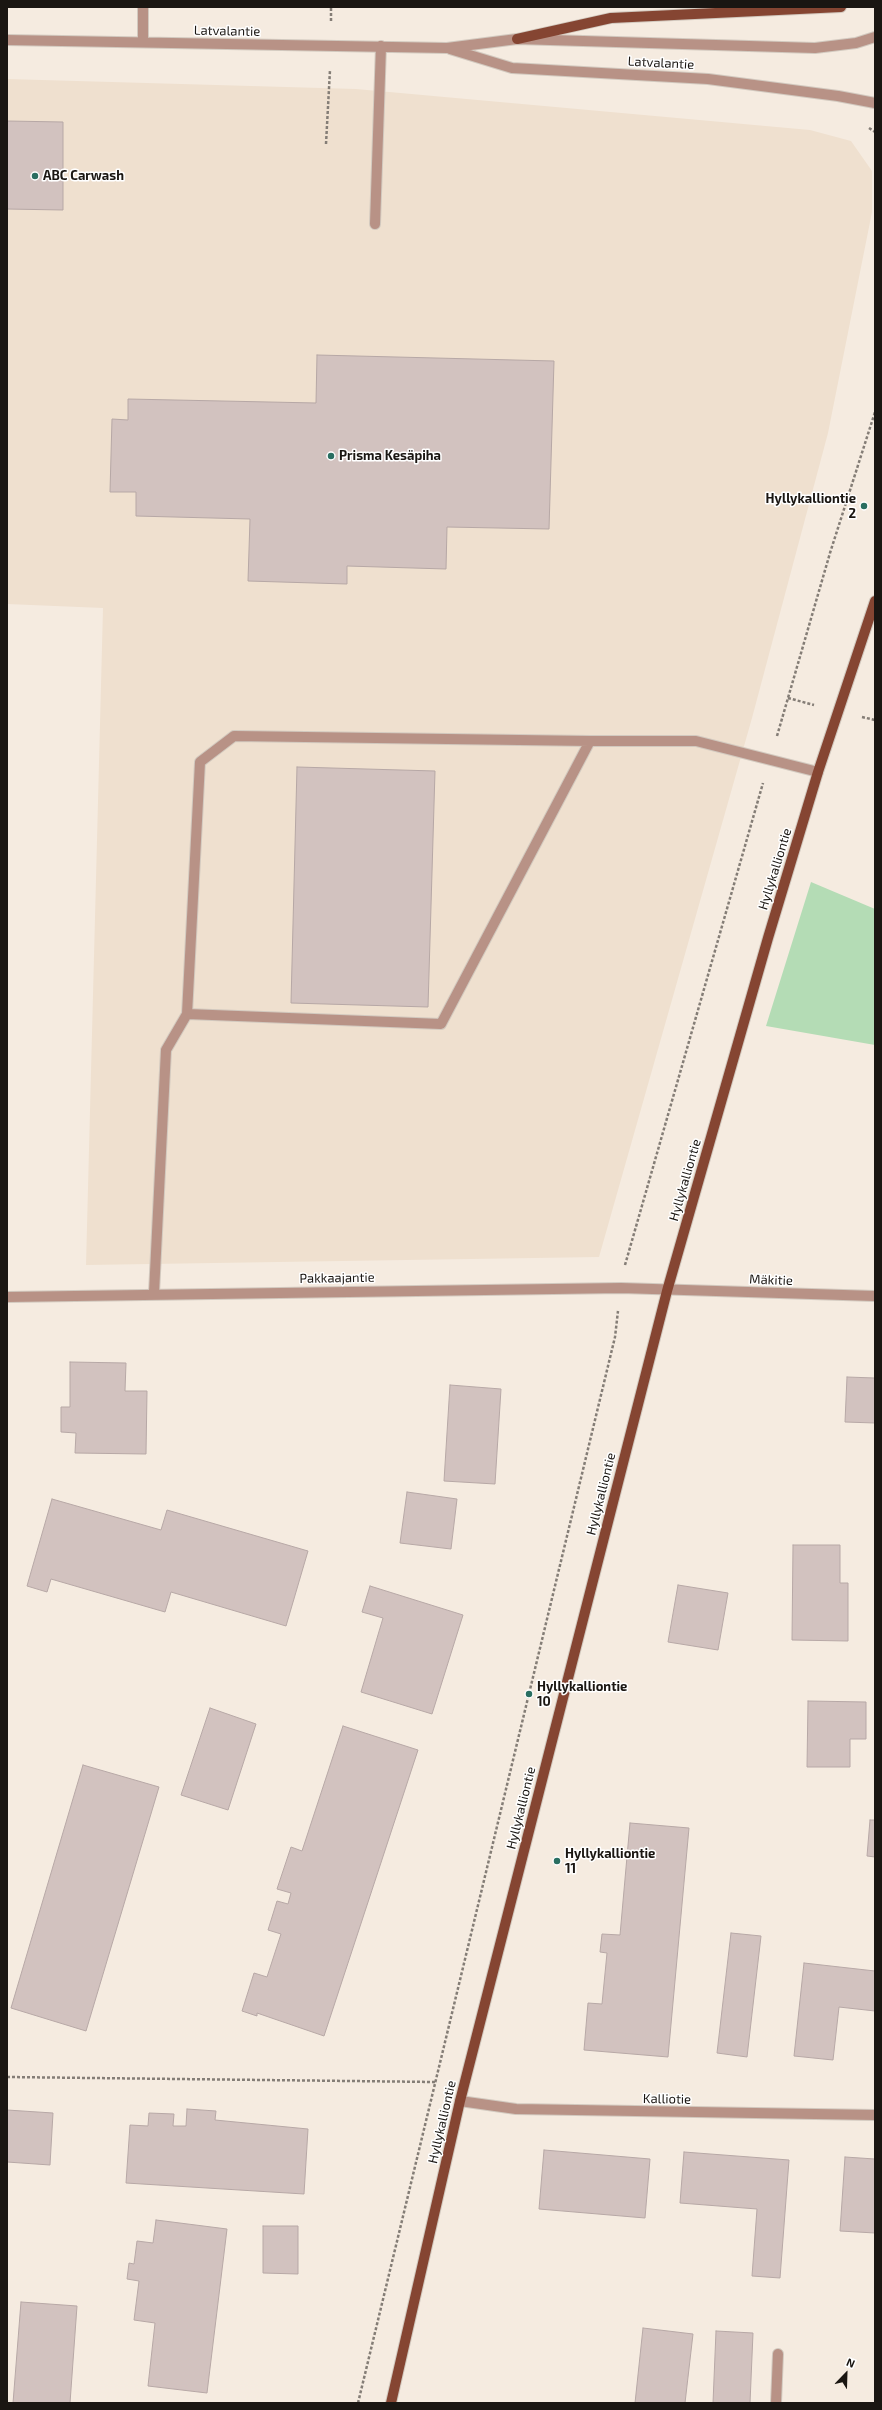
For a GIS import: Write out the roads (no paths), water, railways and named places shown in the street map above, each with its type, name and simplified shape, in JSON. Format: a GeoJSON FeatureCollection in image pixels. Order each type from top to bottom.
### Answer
{"type":"FeatureCollection","features":[{"type":"Feature","properties":{"kind":"main road"},"geometry":{"type":"LineString","coordinates":[[517,39],[611,18],[840,7]]}},
{"type":"Feature","properties":{"kind":"main road","name":"Hyllykalliontie"},"geometry":{"type":"LineString","coordinates":[[391,2403],[460,2101],[667,1291],[818,772],[875,602]]}},
{"type":"Feature","properties":{"kind":"street"},"geometry":{"type":"LineString","coordinates":[[143,7],[143,42]]}},
{"type":"Feature","properties":{"kind":"street","name":"Latvalantie"},"geometry":{"type":"LineString","coordinates":[[7,40],[447,48],[517,39],[815,48],[856,43],[875,37]]}},
{"type":"Feature","properties":{"kind":"street"},"geometry":{"type":"LineString","coordinates":[[375,224],[381,46]]}},
{"type":"Feature","properties":{"kind":"street","name":"Latvalantie"},"geometry":{"type":"LineString","coordinates":[[447,48],[512,68],[708,78],[875,103]]}},
{"type":"Feature","properties":{"kind":"street"},"geometry":{"type":"LineString","coordinates":[[154,1293],[166,1050],[187,1014],[200,762],[234,736],[696,741],[818,772]]}},
{"type":"Feature","properties":{"kind":"street"},"geometry":{"type":"LineString","coordinates":[[187,1014],[441,1024],[590,741]]}},
{"type":"Feature","properties":{"kind":"street","name":"Pakkaajantie"},"geometry":{"type":"LineString","coordinates":[[7,1296],[621,1288],[667,1291]]}},
{"type":"Feature","properties":{"kind":"street","name":"Mäkitie"},"geometry":{"type":"LineString","coordinates":[[667,1291],[875,1296]]}},
{"type":"Feature","properties":{"kind":"street","name":"Kalliotie"},"geometry":{"type":"LineString","coordinates":[[460,2101],[516,2109],[875,2115]]}},
{"type":"Feature","properties":{"kind":"street"},"geometry":{"type":"LineString","coordinates":[[776,2403],[778,2354]]}},
{"type":"Feature","properties":{"kind":"place","name":"ABC Carwash"},"geometry":{"type":"Point","coordinates":[35,176]}},
{"type":"Feature","properties":{"kind":"place","name":"Prisma Kesäpiha"},"geometry":{"type":"Point","coordinates":[331,456]}},
{"type":"Feature","properties":{"kind":"place","name":"Hyllykalliontie 2"},"geometry":{"type":"Point","coordinates":[864,506]}},
{"type":"Feature","properties":{"kind":"place","name":"Hyllykalliontie 10"},"geometry":{"type":"Point","coordinates":[529,1694]}},
{"type":"Feature","properties":{"kind":"place","name":"Hyllykalliontie 11"},"geometry":{"type":"Point","coordinates":[557,1861]}}]}
